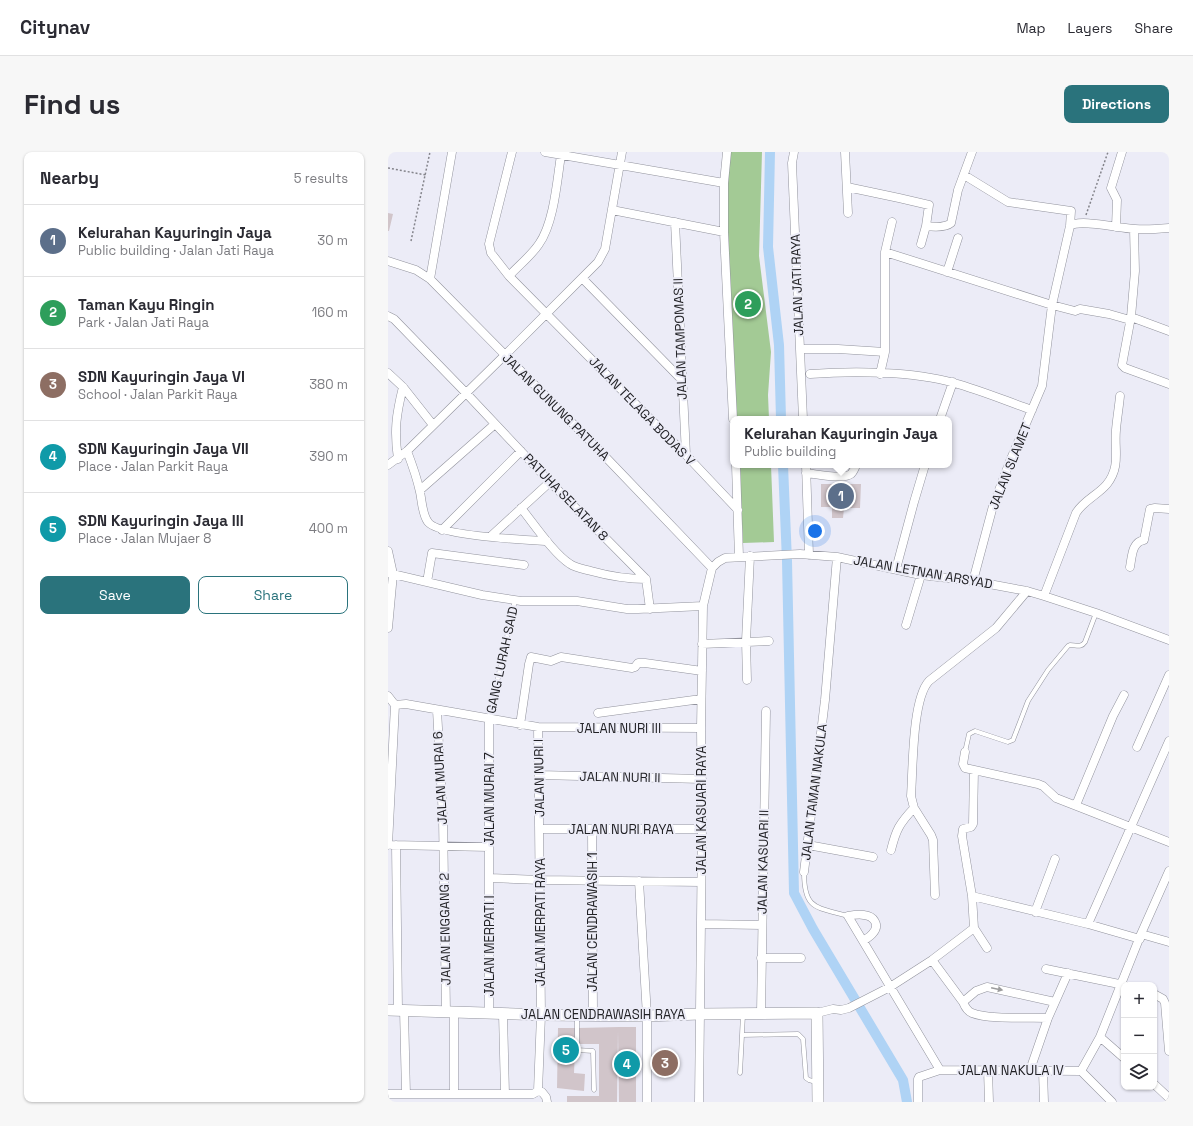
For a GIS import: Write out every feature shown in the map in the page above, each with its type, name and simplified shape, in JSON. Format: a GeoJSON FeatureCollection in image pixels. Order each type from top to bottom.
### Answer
{"type":"FeatureCollection","features":[{"type":"Feature","properties":{"kind":"street"},"geometry":{"type":"LineString","coordinates":[[430,279],[452,152]]}},
{"type":"Feature","properties":{"kind":"street","name":"JALAN TELAGA BODAS V"},"geometry":{"type":"LineString","coordinates":[[512,152],[489,246],[492,253],[508,276],[686,455],[738,510]]}},
{"type":"Feature","properties":{"kind":"street"},"geometry":{"type":"LineString","coordinates":[[545,152],[724,183]]}},
{"type":"Feature","properties":{"kind":"street"},"geometry":{"type":"LineString","coordinates":[[388,466],[407,451],[598,262],[605,248],[622,152]]}},
{"type":"Feature","properties":{"kind":"street"},"geometry":{"type":"LineString","coordinates":[[726,152],[724,183],[724,232],[733,416]]}},
{"type":"Feature","properties":{"kind":"street","name":"JALAN JATI RAYA"},"geometry":{"type":"LineString","coordinates":[[794,152],[792,164],[803,416]]}},
{"type":"Feature","properties":{"kind":"street"},"geometry":{"type":"LineString","coordinates":[[845,152],[848,213]]}},
{"type":"Feature","properties":{"kind":"street"},"geometry":{"type":"LineString","coordinates":[[926,226],[934,227],[946,226],[950,224],[958,190],[972,152]]}},
{"type":"Feature","properties":{"kind":"street"},"geometry":{"type":"LineString","coordinates":[[1116,227],[1117,200],[1111,188],[1122,152]]}},
{"type":"Feature","properties":{"kind":"street"},"geometry":{"type":"LineString","coordinates":[[508,276],[538,246],[545,235],[551,214],[562,155]]}},
{"type":"Feature","properties":{"kind":"street"},"geometry":{"type":"LineString","coordinates":[[964,175],[1008,202],[1071,211],[1070,226],[1073,224],[1083,223],[1134,230],[1169,228]]}},
{"type":"Feature","properties":{"kind":"street"},"geometry":{"type":"LineString","coordinates":[[847,187],[929,205],[926,226],[921,244]]}},
{"type":"Feature","properties":{"kind":"street"},"geometry":{"type":"LineString","coordinates":[[612,210],[724,232]]}},
{"type":"Feature","properties":{"kind":"street","name":"JALAN TAMPOMAS II"},"geometry":{"type":"LineString","coordinates":[[675,222],[686,455]]}},
{"type":"Feature","properties":{"kind":"street"},"geometry":{"type":"LineString","coordinates":[[880,374],[885,352],[885,252],[892,222]]}},
{"type":"Feature","properties":{"kind":"street","name":"JALAN SLAMET"},"geometry":{"type":"LineString","coordinates":[[973,581],[993,506],[1042,386],[1052,305],[1070,226]]}},
{"type":"Feature","properties":{"kind":"street"},"geometry":{"type":"LineString","coordinates":[[1134,230],[1135,271],[1130,318],[1121,363],[1122,366],[1169,384]]}},
{"type":"Feature","properties":{"kind":"street"},"geometry":{"type":"LineString","coordinates":[[947,272],[958,238]]}},
{"type":"Feature","properties":{"kind":"street"},"geometry":{"type":"LineString","coordinates":[[885,252],[1052,305],[1075,311],[1080,309],[1130,318],[1169,331]]}},
{"type":"Feature","properties":{"kind":"street","name":"JALAN GUNUNG PATUHA"},"geometry":{"type":"LineString","coordinates":[[388,261],[416,270],[430,279],[595,446],[712,568]]}},
{"type":"Feature","properties":{"kind":"street"},"geometry":{"type":"LineString","coordinates":[[582,278],[682,380]]}},
{"type":"Feature","properties":{"kind":"street","name":"PATUHA SELATAN 8"},"geometry":{"type":"LineString","coordinates":[[388,316],[394,319],[550,482],[646,579]]}},
{"type":"Feature","properties":{"kind":"street"},"geometry":{"type":"LineString","coordinates":[[800,349],[838,348],[885,352]]}},
{"type":"Feature","properties":{"kind":"street"},"geometry":{"type":"LineString","coordinates":[[810,374],[833,372],[925,377],[953,382],[1032,410]]}},
{"type":"Feature","properties":{"kind":"street"},"geometry":{"type":"LineString","coordinates":[[388,373],[402,387],[433,425]]}},
{"type":"Feature","properties":{"kind":"street"},"geometry":{"type":"LineString","coordinates":[[941,416],[953,382]]}},
{"type":"Feature","properties":{"kind":"street"},"geometry":{"type":"LineString","coordinates":[[398,459],[395,438],[397,411],[402,387]]}},
{"type":"Feature","properties":{"kind":"street"},"geometry":{"type":"LineString","coordinates":[[1044,596],[1076,513],[1084,503],[1103,488],[1114,474],[1116,462],[1116,431],[1120,396]]}},
{"type":"Feature","properties":{"kind":"street"},"geometry":{"type":"LineString","coordinates":[[420,490],[495,424]]}},
{"type":"Feature","properties":{"kind":"street"},"geometry":{"type":"LineString","coordinates":[[407,451],[420,490],[427,521],[432,526],[442,530],[490,537],[547,541]]}},
{"type":"Feature","properties":{"kind":"street"},"geometry":{"type":"LineString","coordinates":[[442,530],[520,451]]}},
{"type":"Feature","properties":{"kind":"street"},"geometry":{"type":"LineString","coordinates":[[736,468],[739,557]]}},
{"type":"Feature","properties":{"kind":"street"},"geometry":{"type":"LineString","coordinates":[[809,554],[806,469],[838,476],[848,475],[854,471],[855,468]]}},
{"type":"Feature","properties":{"kind":"street"},"geometry":{"type":"LineString","coordinates":[[896,569],[924,468]]}},
{"type":"Feature","properties":{"kind":"street"},"geometry":{"type":"LineString","coordinates":[[490,537],[550,482]]}},
{"type":"Feature","properties":{"kind":"street"},"geometry":{"type":"LineString","coordinates":[[521,508],[547,541],[564,559],[578,568],[630,579],[646,579],[650,609]]}},
{"type":"Feature","properties":{"kind":"street"},"geometry":{"type":"LineString","coordinates":[[1130,567],[1135,544],[1144,540],[1150,509],[1169,509]]}},
{"type":"Feature","properties":{"kind":"street"},"geometry":{"type":"LineString","coordinates":[[388,551],[390,574],[388,628]]}},
{"type":"Feature","properties":{"kind":"street"},"geometry":{"type":"LineString","coordinates":[[427,582],[432,553],[524,566]]}},
{"type":"Feature","properties":{"kind":"street","name":"JALAN LETNAN ARSYAD"},"geometry":{"type":"LineString","coordinates":[[712,568],[725,558],[800,554],[838,557],[921,575],[973,581],[1027,591],[1096,613],[1169,640]]}},
{"type":"Feature","properties":{"kind":"street"},"geometry":{"type":"LineString","coordinates":[[747,680],[746,642],[750,556]]}},
{"type":"Feature","properties":{"kind":"street","name":"JALAN TAMAN NAKULA"},"geometry":{"type":"LineString","coordinates":[[804,872],[825,700],[838,557]]}},
{"type":"Feature","properties":{"kind":"street"},"geometry":{"type":"LineString","coordinates":[[390,574],[515,600],[577,601],[627,609],[650,609],[703,606],[712,568]]}},
{"type":"Feature","properties":{"kind":"street"},"geometry":{"type":"LineString","coordinates":[[906,625],[921,575]]}},
{"type":"Feature","properties":{"kind":"street"},"geometry":{"type":"LineString","coordinates":[[936,895],[933,840],[914,808],[912,796],[916,716],[924,688],[929,681],[996,628],[1027,591]]}},
{"type":"Feature","properties":{"kind":"street","name":"JALAN KASUARI RAYA"},"geometry":{"type":"LineString","coordinates":[[699,1102],[702,829],[701,699],[703,606]]}},
{"type":"Feature","properties":{"kind":"street"},"geometry":{"type":"LineString","coordinates":[[702,644],[769,641]]}},
{"type":"Feature","properties":{"kind":"street"},"geometry":{"type":"LineString","coordinates":[[520,725],[531,657],[551,661],[560,657],[632,668],[639,663],[645,663],[702,671]]}},
{"type":"Feature","properties":{"kind":"street"},"geometry":{"type":"LineString","coordinates":[[1137,747],[1169,675]]}},
{"type":"Feature","properties":{"kind":"street"},"geometry":{"type":"LineString","coordinates":[[1076,805],[1113,716],[1124,695]]}},
{"type":"Feature","properties":{"kind":"street"},"geometry":{"type":"LineString","coordinates":[[388,696],[395,705],[391,845],[397,1010],[406,1094]]}},
{"type":"Feature","properties":{"kind":"street"},"geometry":{"type":"LineString","coordinates":[[598,713],[701,699]]}},
{"type":"Feature","properties":{"kind":"street","name":"JALAN NURI III"},"geometry":{"type":"LineString","coordinates":[[395,705],[402,704],[489,720],[538,727],[701,728]]}},
{"type":"Feature","properties":{"kind":"street","name":"JALAN MURAI 6"},"geometry":{"type":"LineString","coordinates":[[437,710],[443,846]]}},
{"type":"Feature","properties":{"kind":"street","name":"JALAN KASUARI II"},"geometry":{"type":"LineString","coordinates":[[761,1013],[766,711]]}},
{"type":"Feature","properties":{"kind":"street","name":"JALAN MURAI 7"},"geometry":{"type":"LineString","coordinates":[[489,720],[489,878]]}},
{"type":"Feature","properties":{"kind":"street","name":"JALAN NURI I"},"geometry":{"type":"LineString","coordinates":[[538,727],[539,830]]}},
{"type":"Feature","properties":{"kind":"street"},"geometry":{"type":"LineString","coordinates":[[1088,924],[1130,826],[1169,741]]}},
{"type":"Feature","properties":{"kind":"street"},"geometry":{"type":"LineString","coordinates":[[965,752],[963,766],[965,768],[1038,784],[1056,798],[1169,842]]}},
{"type":"Feature","properties":{"kind":"street"},"geometry":{"type":"LineString","coordinates":[[974,770],[974,807],[972,826],[963,829],[962,836],[972,896],[974,928],[986,948]]}},
{"type":"Feature","properties":{"kind":"street","name":"JALAN NURI II"},"geometry":{"type":"LineString","coordinates":[[539,775],[702,778]]}},
{"type":"Feature","properties":{"kind":"street"},"geometry":{"type":"LineString","coordinates":[[891,850],[899,824],[914,808]]}},
{"type":"Feature","properties":{"kind":"street","name":"JALAN NURI RAYA"},"geometry":{"type":"LineString","coordinates":[[539,830],[592,828],[702,829]]}},
{"type":"Feature","properties":{"kind":"street","name":"JALAN CENDRAWASIH 1"},"geometry":{"type":"LineString","coordinates":[[592,828],[593,1015]]}},
{"type":"Feature","properties":{"kind":"street","name":"JALAN MERPATI RAYA"},"geometry":{"type":"LineString","coordinates":[[538,1091],[541,1015],[539,830]]}},
{"type":"Feature","properties":{"kind":"street"},"geometry":{"type":"LineString","coordinates":[[391,845],[489,847]]}},
{"type":"Feature","properties":{"kind":"street"},"geometry":{"type":"LineString","coordinates":[[808,845],[873,857]]}},
{"type":"Feature","properties":{"kind":"street","name":"JALAN ENGGANG 2"},"geometry":{"type":"LineString","coordinates":[[443,846],[454,1094]]}},
{"type":"Feature","properties":{"kind":"street"},"geometry":{"type":"LineString","coordinates":[[1035,912],[1055,859]]}},
{"type":"Feature","properties":{"kind":"street"},"geometry":{"type":"LineString","coordinates":[[1123,982],[1169,871]]}},
{"type":"Feature","properties":{"kind":"street"},"geometry":{"type":"LineString","coordinates":[[489,878],[701,882]]}},
{"type":"Feature","properties":{"kind":"street","name":"JALAN MERPATI I"},"geometry":{"type":"LineString","coordinates":[[489,878],[489,1013]]}},
{"type":"Feature","properties":{"kind":"street"},"geometry":{"type":"LineString","coordinates":[[639,880],[648,1016],[646,1102]]}},
{"type":"Feature","properties":{"kind":"street"},"geometry":{"type":"LineString","coordinates":[[972,896],[1035,912],[1169,942]]}},
{"type":"Feature","properties":{"kind":"street"},"geometry":{"type":"LineString","coordinates":[[863,941],[875,930],[876,926],[874,919],[866,915],[848,916],[940,1070]]}},
{"type":"Feature","properties":{"kind":"street"},"geometry":{"type":"LineString","coordinates":[[701,924],[762,925]]}},
{"type":"Feature","properties":{"kind":"street"},"geometry":{"type":"LineString","coordinates":[[818,1102],[817,1013],[833,1009],[841,1010],[849,1008],[890,987],[932,960],[974,928]]}},
{"type":"Feature","properties":{"kind":"street"},"geometry":{"type":"LineString","coordinates":[[762,958],[801,958]]}},
{"type":"Feature","properties":{"kind":"street"},"geometry":{"type":"LineString","coordinates":[[932,960],[963,1002],[965,1008],[972,1013],[988,1016],[1048,1018]]}},
{"type":"Feature","properties":{"kind":"street"},"geometry":{"type":"LineString","coordinates":[[1046,969],[1121,985]]}},
{"type":"Feature","properties":{"kind":"street"},"geometry":{"type":"LineString","coordinates":[[1030,1070],[1048,1018],[1068,974]]}},
{"type":"Feature","properties":{"kind":"street"},"geometry":{"type":"LineString","coordinates":[[963,1002],[976,991],[987,987],[1055,1002]]}},
{"type":"Feature","properties":{"kind":"street"},"geometry":{"type":"LineString","coordinates":[[1112,1102],[1081,1071],[1100,1037],[1121,987]]}},
{"type":"Feature","properties":{"kind":"street"},"geometry":{"type":"LineString","coordinates":[[1157,996],[1165,1003],[1169,1051]]}},
{"type":"Feature","properties":{"kind":"street","name":"JALAN CENDRAWASIH RAYA"},"geometry":{"type":"LineString","coordinates":[[397,1010],[541,1015],[648,1016],[743,1013],[817,1013]]}},
{"type":"Feature","properties":{"kind":"street"},"geometry":{"type":"LineString","coordinates":[[503,1014],[505,1094]]}},
{"type":"Feature","properties":{"kind":"street"},"geometry":{"type":"LineString","coordinates":[[1100,1037],[1121,1055]]}},
{"type":"Feature","properties":{"kind":"street","name":"JALAN NAKULA IV"},"geometry":{"type":"LineString","coordinates":[[918,1102],[919,1077],[940,1070],[1081,1071]]}},
{"type":"Feature","properties":{"kind":"street"},"geometry":{"type":"LineString","coordinates":[[988,1070],[989,1102]]}},
{"type":"Feature","properties":{"kind":"street"},"geometry":{"type":"LineString","coordinates":[[1043,1070],[1044,1102]]}},
{"type":"Feature","properties":{"kind":"street"},"geometry":{"type":"LineString","coordinates":[[1157,1087],[1169,1098]]}},
{"type":"Feature","properties":{"kind":"street"},"geometry":{"type":"LineString","coordinates":[[388,1094],[532,1094],[538,1091],[542,1092],[546,1097],[547,1102]]}},
{"type":"Feature","properties":{"kind":"lane","name":"GANG LURAH SAID"},"geometry":{"type":"LineString","coordinates":[[489,720],[515,600]]}},
{"type":"Feature","properties":{"kind":"lane"},"geometry":{"type":"LineString","coordinates":[[965,752],[969,734],[975,731],[1008,742],[1013,740],[1028,701],[1068,646],[1083,646],[1096,613]]}},
{"type":"Feature","properties":{"kind":"lane","name":"JALAN TAMAN NAKULA"},"geometry":{"type":"LineString","coordinates":[[804,872],[805,892],[810,903],[815,906],[848,916]]}},
{"type":"Feature","properties":{"kind":"lane"},"geometry":{"type":"LineString","coordinates":[[740,1073],[743,1013]]}},
{"type":"Feature","properties":{"kind":"lane"},"geometry":{"type":"LineString","coordinates":[[577,1015],[577,1050],[593,1051],[594,1090]]}},
{"type":"Feature","properties":{"kind":"lane"},"geometry":{"type":"LineString","coordinates":[[742,1035],[798,1034],[802,1039],[806,1078],[818,1083]]}},
{"type":"Feature","properties":{"kind":"path"},"geometry":{"type":"LineString","coordinates":[[411,241],[430,152]]}},
{"type":"Feature","properties":{"kind":"path"},"geometry":{"type":"LineString","coordinates":[[1083,223],[1108,152]]}},
{"type":"Feature","properties":{"kind":"path"},"geometry":{"type":"LineString","coordinates":[[388,168],[426,175]]}},
{"type":"Feature","properties":{"kind":"green space"},"geometry":{"type":"Polygon","coordinates":[[[729,152],[762,152],[759,256],[771,352],[768,395],[769,416],[736,416],[726,226],[729,152]]]}},
{"type":"Feature","properties":{"kind":"green space"},"geometry":{"type":"Polygon","coordinates":[[[739,468],[771,468],[774,542],[743,543],[739,468]]]}},
{"type":"Feature","properties":{"kind":"building"},"geometry":{"type":"Polygon","coordinates":[[[388,213],[393,214],[389,231],[388,231],[388,213]]]}},
{"type":"Feature","properties":{"kind":"building"},"geometry":{"type":"Polygon","coordinates":[[[821,484],[861,484],[860,508],[844,508],[843,518],[832,518],[832,507],[821,507],[821,484]]]}},
{"type":"Feature","properties":{"kind":"building"},"geometry":{"type":"Polygon","coordinates":[[[636,1027],[636,1102],[619,1102],[618,1031],[617,1102],[567,1102],[567,1096],[599,1096],[599,1044],[578,1044],[578,1028],[636,1027]]]}},
{"type":"Feature","properties":{"kind":"building"},"geometry":{"type":"Polygon","coordinates":[[[558,1028],[576,1028],[574,1073],[585,1074],[584,1091],[557,1088],[558,1028]]]}},
{"type":"Feature","properties":{"kind":"waterway"},"geometry":{"type":"LineString","coordinates":[[770,152],[768,247],[779,345],[781,416]]}},
{"type":"Feature","properties":{"kind":"waterway"},"geometry":{"type":"LineString","coordinates":[[783,468],[787,561],[794,893],[813,929],[903,1080],[907,1102]]}},
{"type":"Feature","properties":{"kind":"place","name":"Taman Kayu Ringin"},"geometry":{"type":"Point","coordinates":[748,304]}},
{"type":"Feature","properties":{"kind":"place","name":"Kelurahan Kayuringin Jaya"},"geometry":{"type":"Point","coordinates":[841,496]}},
{"type":"Feature","properties":{"kind":"place","name":"SDN Kayuringin Jaya III"},"geometry":{"type":"Point","coordinates":[566,1050]}},
{"type":"Feature","properties":{"kind":"place","name":"SDN Kayuringin Jaya VI"},"geometry":{"type":"Point","coordinates":[665,1063]}},
{"type":"Feature","properties":{"kind":"place","name":"SDN Kayuringin Jaya VII"},"geometry":{"type":"Point","coordinates":[627,1064]}}]}
